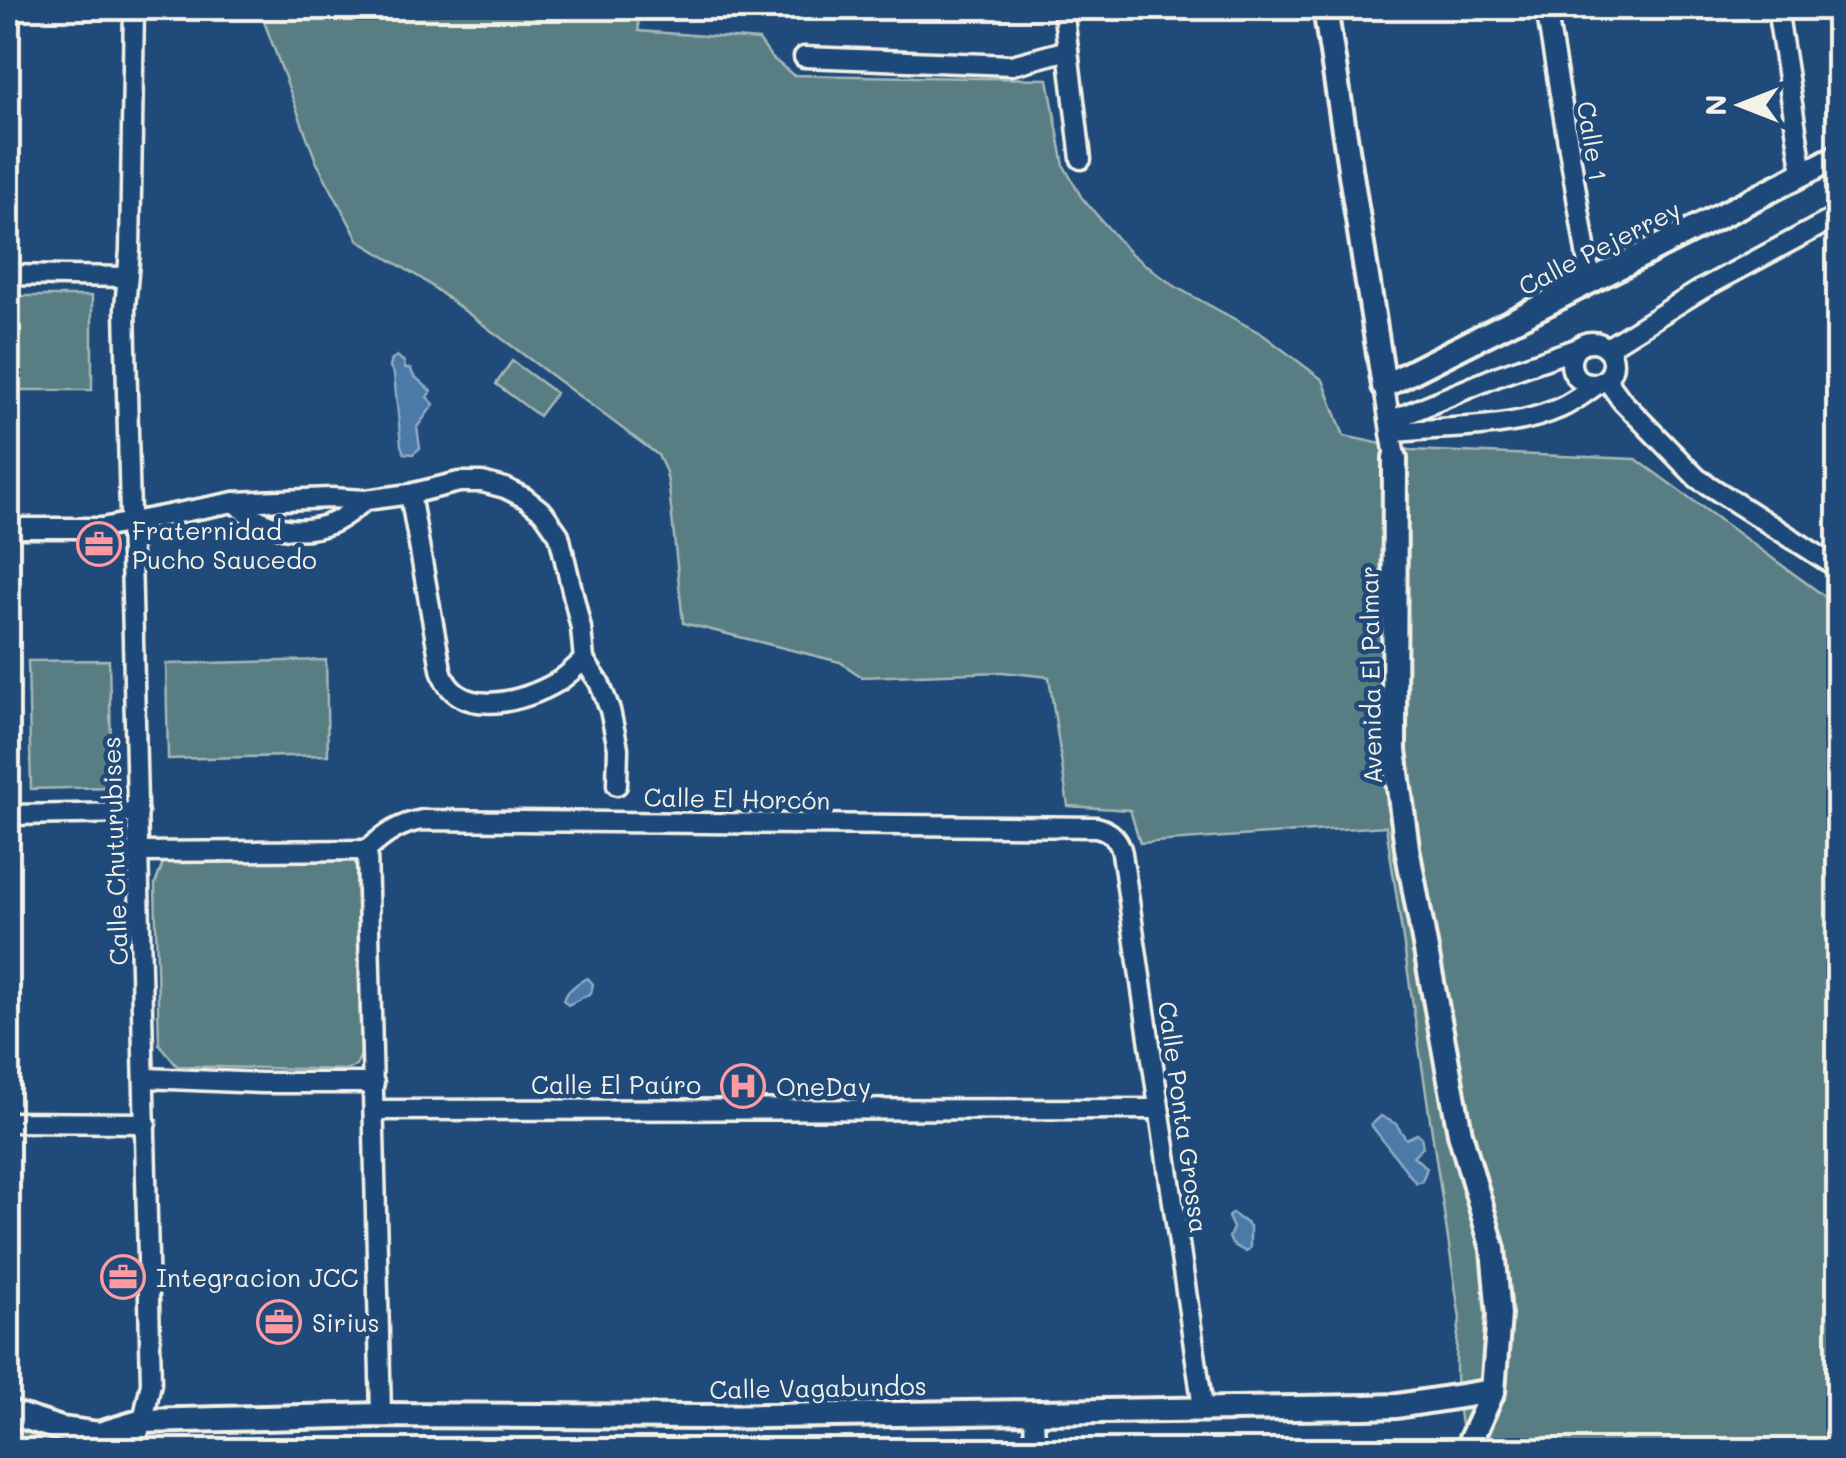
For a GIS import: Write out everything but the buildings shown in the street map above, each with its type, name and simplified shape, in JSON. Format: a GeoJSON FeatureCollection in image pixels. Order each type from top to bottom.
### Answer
{"type":"FeatureCollection","features":[{"type":"Feature","properties":{"kind":"street","name":"Calle Chuturubises"},"geometry":{"type":"LineString","coordinates":[[131,1450],[143,1422],[152,1383],[128,522],[126,277],[130,250],[134,8]]}},
{"type":"Feature","properties":{"kind":"street"},"geometry":{"type":"LineString","coordinates":[[1062,8],[1081,159]]}},
{"type":"Feature","properties":{"kind":"street","name":"Avenida El Palmar"},"geometry":{"type":"LineString","coordinates":[[1325,8],[1395,458],[1394,750],[1407,848],[1460,1133],[1493,1249],[1499,1315],[1493,1391],[1466,1450]]}},
{"type":"Feature","properties":{"kind":"street","name":"Calle 1"},"geometry":{"type":"LineString","coordinates":[[1546,8],[1591,283]]}},
{"type":"Feature","properties":{"kind":"street"},"geometry":{"type":"LineString","coordinates":[[1776,8],[1803,174]]}},
{"type":"Feature","properties":{"kind":"street"},"geometry":{"type":"LineString","coordinates":[[804,57],[1012,65],[1068,50]]}},
{"type":"Feature","properties":{"kind":"street","name":"Calle Pejerrey"},"geometry":{"type":"LineString","coordinates":[[1384,386],[1838,156]]}},
{"type":"Feature","properties":{"kind":"street"},"geometry":{"type":"LineString","coordinates":[[1607,348],[1702,289],[1838,216]]}},
{"type":"Feature","properties":{"kind":"street"},"geometry":{"type":"LineString","coordinates":[[8,275],[126,277]]}},
{"type":"Feature","properties":{"kind":"street"},"geometry":{"type":"LineString","coordinates":[[1588,342],[1607,348],[1613,364],[1603,381],[1563,407],[1533,418],[1496,426],[1390,427],[1498,376],[1588,342]]}},
{"type":"Feature","properties":{"kind":"street"},"geometry":{"type":"LineString","coordinates":[[1575,349],[1570,364],[1576,379],[1584,383],[1603,381]]}},
{"type":"Feature","properties":{"kind":"street"},"geometry":{"type":"LineString","coordinates":[[1603,381],[1697,478],[1838,568]]}},
{"type":"Feature","properties":{"kind":"street"},"geometry":{"type":"LineString","coordinates":[[8,528],[102,528],[234,502],[366,500],[459,482],[482,482],[504,488],[543,512],[559,535],[581,628],[584,660],[599,682],[610,710],[618,748],[618,785]]}},
{"type":"Feature","properties":{"kind":"street"},"geometry":{"type":"LineString","coordinates":[[410,494],[441,669],[452,692],[475,702],[523,698],[560,680],[584,660]]}},
{"type":"Feature","properties":{"kind":"street"},"geometry":{"type":"LineString","coordinates":[[234,502],[262,524],[298,529],[333,522],[366,500]]}},
{"type":"Feature","properties":{"kind":"street"},"geometry":{"type":"LineString","coordinates":[[8,815],[138,813]]}},
{"type":"Feature","properties":{"kind":"street","name":"Calle El Horcón"},"geometry":{"type":"LineString","coordinates":[[368,850],[385,834],[422,820],[1096,828],[1113,836]]}},
{"type":"Feature","properties":{"kind":"street","name":"Calle Ponta Grossa"},"geometry":{"type":"LineString","coordinates":[[1113,836],[1122,853],[1203,1408]]}},
{"type":"Feature","properties":{"kind":"street"},"geometry":{"type":"LineString","coordinates":[[140,852],[368,850],[380,1416]]}},
{"type":"Feature","properties":{"kind":"street"},"geometry":{"type":"LineString","coordinates":[[146,1078],[374,1083]]}},
{"type":"Feature","properties":{"kind":"street","name":"Calle El Paúro"},"geometry":{"type":"LineString","coordinates":[[376,1110],[1157,1109]]}},
{"type":"Feature","properties":{"kind":"street"},"geometry":{"type":"LineString","coordinates":[[8,1122],[146,1123]]}},
{"type":"Feature","properties":{"kind":"street","name":"Calle Vagabundos"},"geometry":{"type":"LineString","coordinates":[[8,1412],[62,1429],[99,1434],[143,1422],[380,1416],[703,1417],[1397,1406],[1493,1391]]}},
{"type":"Feature","properties":{"kind":"street"},"geometry":{"type":"LineString","coordinates":[[1034,1411],[1034,1450]]}},
{"type":"Feature","properties":{"kind":"green space"},"geometry":{"type":"Polygon","coordinates":[[[259,8],[637,8],[639,31],[759,40],[771,57],[793,75],[1048,79],[1064,166],[1082,198],[1130,253],[1174,286],[1262,334],[1323,380],[1344,436],[1410,450],[1636,459],[1838,606],[1838,1450],[1465,1450],[1456,1385],[1460,1319],[1386,826],[1140,843],[1130,810],[1068,806],[1049,677],[1002,672],[862,677],[840,662],[683,623],[669,488],[658,455],[422,279],[359,241],[316,161],[259,8]]]}},
{"type":"Feature","properties":{"kind":"green space"},"geometry":{"type":"Polygon","coordinates":[[[8,296],[92,296],[92,390],[8,390],[8,296]]]}},
{"type":"Feature","properties":{"kind":"green space"},"geometry":{"type":"Polygon","coordinates":[[[512,361],[556,393],[539,416],[496,384],[512,361]]]}},
{"type":"Feature","properties":{"kind":"green space"},"geometry":{"type":"Polygon","coordinates":[[[109,660],[112,787],[31,789],[28,661],[109,660]]]}},
{"type":"Feature","properties":{"kind":"green space"},"geometry":{"type":"Polygon","coordinates":[[[326,660],[328,755],[168,759],[166,664],[326,660]]]}},
{"type":"Feature","properties":{"kind":"green space"},"geometry":{"type":"Polygon","coordinates":[[[352,855],[356,863],[361,1054],[356,1066],[345,1070],[177,1066],[159,1044],[155,884],[165,858],[352,855]]]}},
{"type":"Feature","properties":{"kind":"green space"},"geometry":{"type":"Polygon","coordinates":[[[8,1405],[67,1437],[82,1450],[8,1450],[8,1405]]]}},
{"type":"Feature","properties":{"kind":"water"},"geometry":{"type":"Polygon","coordinates":[[[397,356],[431,391],[427,397],[434,404],[417,427],[420,448],[413,454],[404,453],[401,445],[390,367],[397,356]]]}},
{"type":"Feature","properties":{"kind":"water"},"geometry":{"type":"Polygon","coordinates":[[[588,978],[593,984],[591,993],[568,1005],[563,1000],[567,994],[588,978]]]}},
{"type":"Feature","properties":{"kind":"water"},"geometry":{"type":"Polygon","coordinates":[[[1381,1116],[1396,1124],[1406,1139],[1421,1136],[1423,1147],[1413,1156],[1427,1168],[1422,1181],[1416,1183],[1371,1125],[1381,1116]]]}},
{"type":"Feature","properties":{"kind":"water"},"geometry":{"type":"Polygon","coordinates":[[[1232,1213],[1250,1226],[1250,1248],[1246,1252],[1232,1244],[1229,1237],[1233,1228],[1228,1217],[1232,1213]]]}},
{"type":"Feature","properties":{"kind":"place","name":"Fraternidad Pucho Saucedo"},"geometry":{"type":"Point","coordinates":[99,544]}},
{"type":"Feature","properties":{"kind":"place","name":"OneDay"},"geometry":{"type":"Point","coordinates":[743,1086]}},
{"type":"Feature","properties":{"kind":"place","name":"Integracion JCC"},"geometry":{"type":"Point","coordinates":[123,1277]}},
{"type":"Feature","properties":{"kind":"place","name":"Sirius"},"geometry":{"type":"Point","coordinates":[279,1322]}}]}
